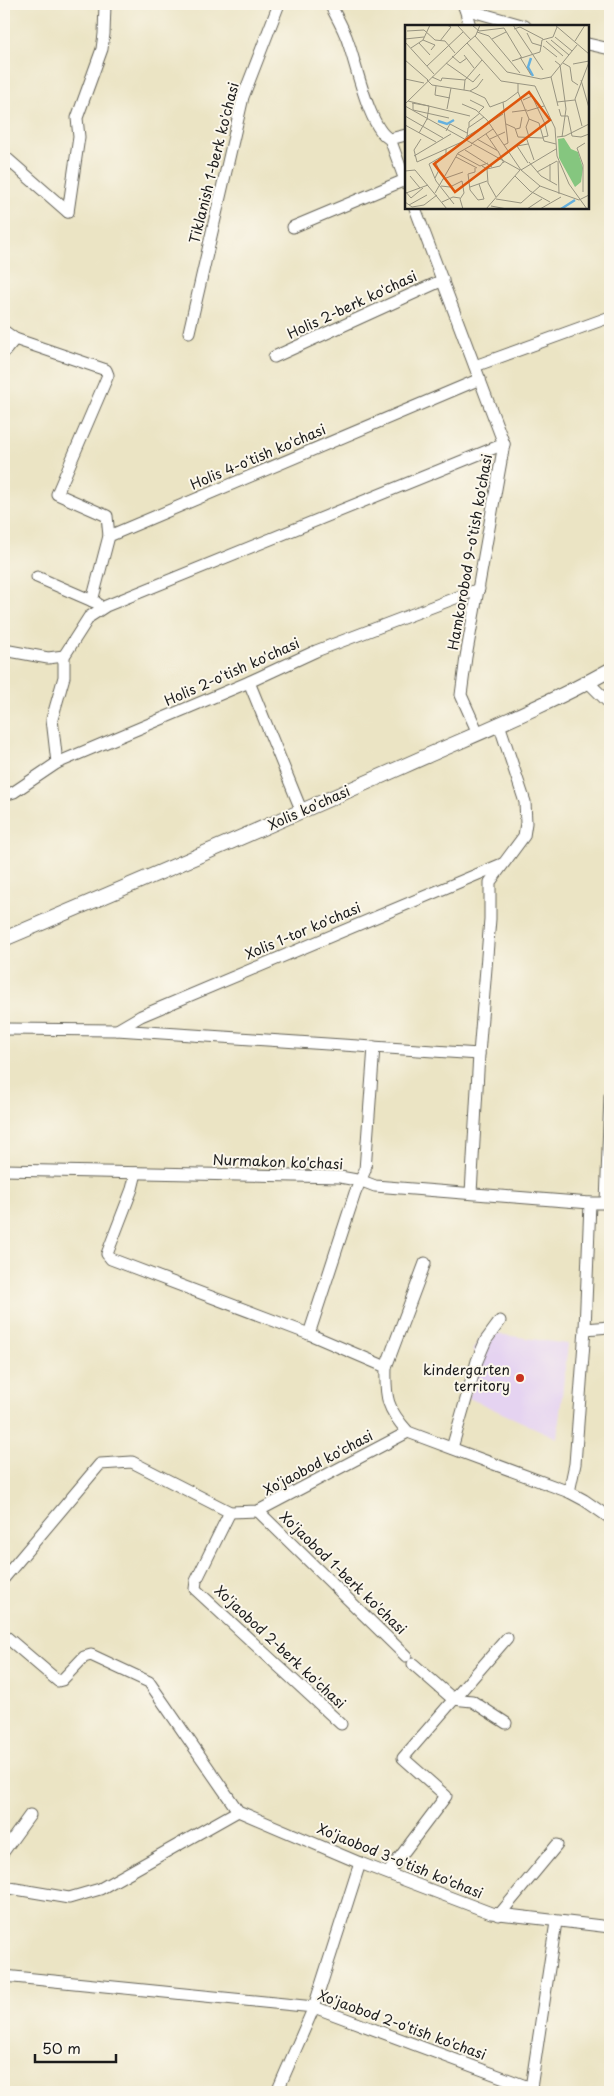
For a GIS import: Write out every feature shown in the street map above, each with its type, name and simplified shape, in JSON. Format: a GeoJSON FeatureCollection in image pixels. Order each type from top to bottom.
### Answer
{"type":"FeatureCollection","features":[{"type":"Feature","properties":{"kind":"street"},"geometry":{"type":"LineString","coordinates":[[4,156],[68,212],[78,137],[77,118],[102,49],[105,4]]}},
{"type":"Feature","properties":{"kind":"street","name":"Tiklanish 1-berk ko'chasi"},"geometry":{"type":"LineString","coordinates":[[189,332],[243,97],[279,4]]}},
{"type":"Feature","properties":{"kind":"street"},"geometry":{"type":"LineString","coordinates":[[330,4],[348,40],[374,122],[384,136],[390,139],[405,135]]}},
{"type":"Feature","properties":{"kind":"street"},"geometry":{"type":"LineString","coordinates":[[464,6],[470,25]]}},
{"type":"Feature","properties":{"kind":"street"},"geometry":{"type":"LineString","coordinates":[[464,6],[522,25]]}},
{"type":"Feature","properties":{"kind":"street"},"geometry":{"type":"LineString","coordinates":[[589,44],[610,49]]}},
{"type":"Feature","properties":{"kind":"street"},"geometry":{"type":"LineString","coordinates":[[390,139],[405,179]]}},
{"type":"Feature","properties":{"kind":"street"},"geometry":{"type":"LineString","coordinates":[[293,227],[405,182]]}},
{"type":"Feature","properties":{"kind":"street","name":"Hamkorobod 9-o'tish ko'chasi"},"geometry":{"type":"LineString","coordinates":[[416,209],[504,444],[461,695],[478,733]]}},
{"type":"Feature","properties":{"kind":"street","name":"Holis 2-berk ko'chasi"},"geometry":{"type":"LineString","coordinates":[[274,357],[442,280]]}},
{"type":"Feature","properties":{"kind":"street"},"geometry":{"type":"LineString","coordinates":[[475,366],[610,317]]}},
{"type":"Feature","properties":{"kind":"street"},"geometry":{"type":"LineString","coordinates":[[4,331],[15,339],[106,370],[108,375],[57,494],[107,516],[109,536],[92,601]]}},
{"type":"Feature","properties":{"kind":"street"},"geometry":{"type":"LineString","coordinates":[[4,352],[15,339]]}},
{"type":"Feature","properties":{"kind":"street","name":"Holis 4-o'tish ko'chasi"},"geometry":{"type":"LineString","coordinates":[[109,536],[480,379]]}},
{"type":"Feature","properties":{"kind":"street"},"geometry":{"type":"LineString","coordinates":[[57,763],[52,719],[64,677],[64,656],[89,617],[106,606],[504,444]]}},
{"type":"Feature","properties":{"kind":"street"},"geometry":{"type":"LineString","coordinates":[[37,577],[106,606]]}},
{"type":"Feature","properties":{"kind":"street","name":"Holis 2-o'tish ko'chasi"},"geometry":{"type":"LineString","coordinates":[[4,795],[14,792],[57,763],[249,682],[316,651],[479,589]]}},
{"type":"Feature","properties":{"kind":"street"},"geometry":{"type":"LineString","coordinates":[[4,650],[48,658],[64,656]]}},
{"type":"Feature","properties":{"kind":"street","name":"Xolis ko'chasi"},"geometry":{"type":"LineString","coordinates":[[4,939],[302,812],[499,724],[610,670]]}},
{"type":"Feature","properties":{"kind":"street"},"geometry":{"type":"LineString","coordinates":[[249,682],[302,812]]}},
{"type":"Feature","properties":{"kind":"street"},"geometry":{"type":"LineString","coordinates":[[588,682],[610,704]]}},
{"type":"Feature","properties":{"kind":"street"},"geometry":{"type":"LineString","coordinates":[[471,1193],[479,1054],[490,919],[490,882],[521,841],[526,823],[524,802],[499,724]]}},
{"type":"Feature","properties":{"kind":"street","name":"Xolis 1-tor ko'chasi"},"geometry":{"type":"LineString","coordinates":[[117,1030],[141,1016],[502,864]]}},
{"type":"Feature","properties":{"kind":"street"},"geometry":{"type":"LineString","coordinates":[[4,1029],[117,1030],[479,1054]]}},
{"type":"Feature","properties":{"kind":"street"},"geometry":{"type":"LineString","coordinates":[[309,1334],[365,1170],[374,1047]]}},
{"type":"Feature","properties":{"kind":"street"},"geometry":{"type":"LineString","coordinates":[[608,1203],[610,1095]]}},
{"type":"Feature","properties":{"kind":"street","name":"Nurmakon ko'chasi"},"geometry":{"type":"LineString","coordinates":[[4,1170],[340,1177],[362,1181],[375,1186],[608,1203]]}},
{"type":"Feature","properties":{"kind":"street"},"geometry":{"type":"LineString","coordinates":[[136,1173],[132,1189],[107,1254],[111,1259],[309,1334],[386,1367]]}},
{"type":"Feature","properties":{"kind":"street"},"geometry":{"type":"LineString","coordinates":[[570,1492],[575,1464],[585,1329],[590,1203]]}},
{"type":"Feature","properties":{"kind":"street"},"geometry":{"type":"LineString","coordinates":[[425,1263],[386,1367],[385,1392],[387,1401],[396,1419],[408,1432],[570,1492],[610,1518]]}},
{"type":"Feature","properties":{"kind":"street"},"geometry":{"type":"LineString","coordinates":[[452,1448],[477,1361],[486,1340],[500,1321]]}},
{"type":"Feature","properties":{"kind":"street"},"geometry":{"type":"LineString","coordinates":[[585,1329],[610,1327]]}},
{"type":"Feature","properties":{"kind":"street","name":"Xo'jaobod ko'chasi"},"geometry":{"type":"LineString","coordinates":[[6,1573],[100,1464],[132,1462],[230,1512],[258,1512],[408,1432]]}},
{"type":"Feature","properties":{"kind":"street","name":"Xo'jaobod 2-berk ko'chasi"},"geometry":{"type":"LineString","coordinates":[[230,1512],[196,1581],[195,1589],[341,1724]]}},
{"type":"Feature","properties":{"kind":"street","name":"Xo'jaobod 1-berk ko'chasi"},"geometry":{"type":"LineString","coordinates":[[258,1512],[410,1660],[453,1699]]}},
{"type":"Feature","properties":{"kind":"street"},"geometry":{"type":"LineString","coordinates":[[4,1635],[58,1681],[62,1680],[84,1657],[91,1654],[149,1682],[238,1811],[100,1889],[69,1898],[4,1888]]}},
{"type":"Feature","properties":{"kind":"street"},"geometry":{"type":"LineString","coordinates":[[388,1873],[446,1796],[402,1758],[506,1638]]}},
{"type":"Feature","properties":{"kind":"street"},"geometry":{"type":"LineString","coordinates":[[453,1699],[472,1701],[506,1723]]}},
{"type":"Feature","properties":{"kind":"street","name":"Xo'jaobod 3-o'tish ko'chasi"},"geometry":{"type":"LineString","coordinates":[[238,1811],[360,1863],[499,1915],[610,1927]]}},
{"type":"Feature","properties":{"kind":"street"},"geometry":{"type":"LineString","coordinates":[[4,1851],[30,1815]]}},
{"type":"Feature","properties":{"kind":"street"},"geometry":{"type":"LineString","coordinates":[[499,1915],[557,1844]]}},
{"type":"Feature","properties":{"kind":"street"},"geometry":{"type":"LineString","coordinates":[[277,2092],[314,2007],[360,1863]]}},
{"type":"Feature","properties":{"kind":"street","name":"Xo'jaobod 2-o'tish ko'chasi"},"geometry":{"type":"LineString","coordinates":[[4,1976],[314,2007],[531,2088],[556,1922]]}},
{"type":"Feature","properties":{"kind":"shaded area","name":"kindergarten territory"},"geometry":{"type":"Polygon","coordinates":[[[484,1332],[568,1344],[557,1438],[469,1398],[482,1357],[472,1351],[484,1332]]]}},
{"type":"Feature","properties":{"kind":"place","name":"kindergarten territory"},"geometry":{"type":"Point","coordinates":[520,1378]}}]}
